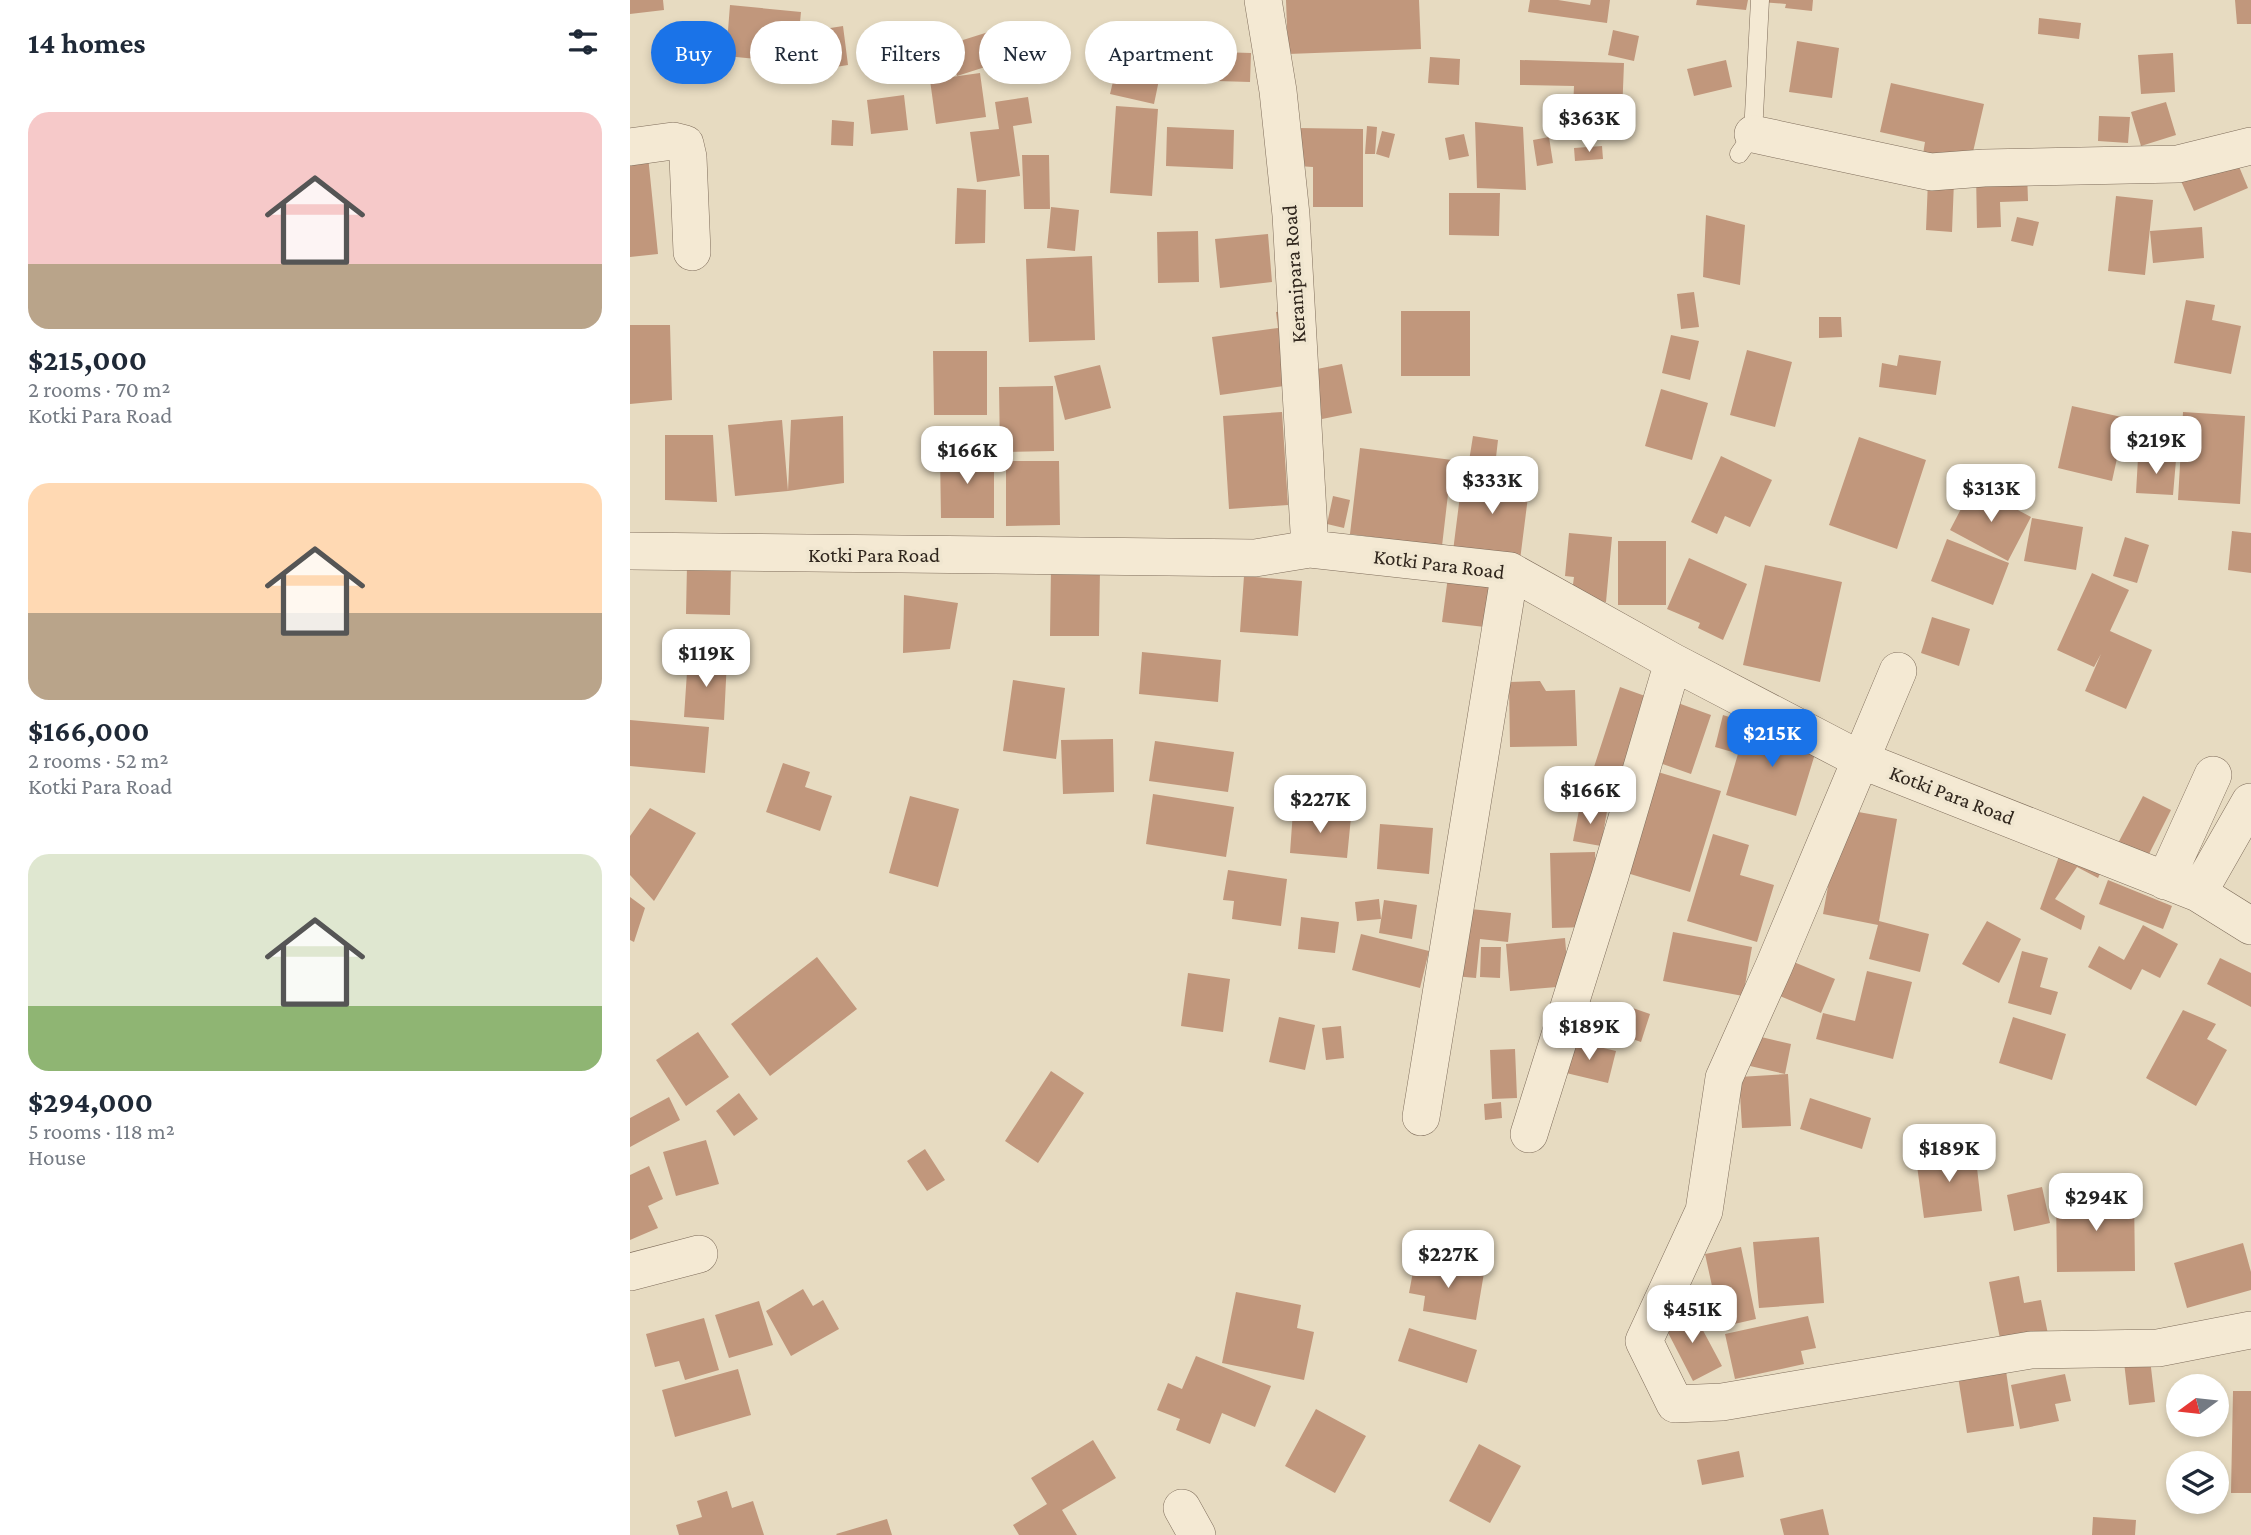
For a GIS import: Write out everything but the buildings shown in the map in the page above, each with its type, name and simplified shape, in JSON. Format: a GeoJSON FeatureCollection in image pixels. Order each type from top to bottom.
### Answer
{"type":"FeatureCollection","features":[{"type":"Feature","properties":{"kind":"street","name":"Keranipara Road"},"geometry":{"type":"LineString","coordinates":[[1263,0],[1278,91],[1291,215],[1310,549]]}},
{"type":"Feature","properties":{"kind":"street"},"geometry":{"type":"LineString","coordinates":[[630,147],[673,141],[685,144],[688,157],[692,253]]}},
{"type":"Feature","properties":{"kind":"street"},"geometry":{"type":"LineString","coordinates":[[1746,144],[1931,172],[1984,168],[2178,164],[2251,146]]}},
{"type":"Feature","properties":{"kind":"street","name":"Kotki Para Road"},"geometry":{"type":"LineString","coordinates":[[630,551],[1255,558],[1310,549],[1510,571],[1673,662],[1861,760],[2182,887],[2251,926]]}},
{"type":"Feature","properties":{"kind":"street"},"geometry":{"type":"LineString","coordinates":[[1421,1116],[1510,571]]}},
{"type":"Feature","properties":{"kind":"street"},"geometry":{"type":"LineString","coordinates":[[1529,1134],[1610,876],[1673,662]]}},
{"type":"Feature","properties":{"kind":"street"},"geometry":{"type":"LineString","coordinates":[[1898,671],[1724,1078],[1704,1211],[1644,1341],[1675,1404],[1722,1402],[2031,1350],[2158,1348],[2251,1330]]}},
{"type":"Feature","properties":{"kind":"street"},"geometry":{"type":"LineString","coordinates":[[2182,887],[2213,775]]}},
{"type":"Feature","properties":{"kind":"street"},"geometry":{"type":"LineString","coordinates":[[2182,887],[2250,802]]}},
{"type":"Feature","properties":{"kind":"street"},"geometry":{"type":"LineString","coordinates":[[630,1272],[699,1254]]}},
{"type":"Feature","properties":{"kind":"lane"},"geometry":{"type":"LineString","coordinates":[[1746,144],[1760,0]]}}]}
